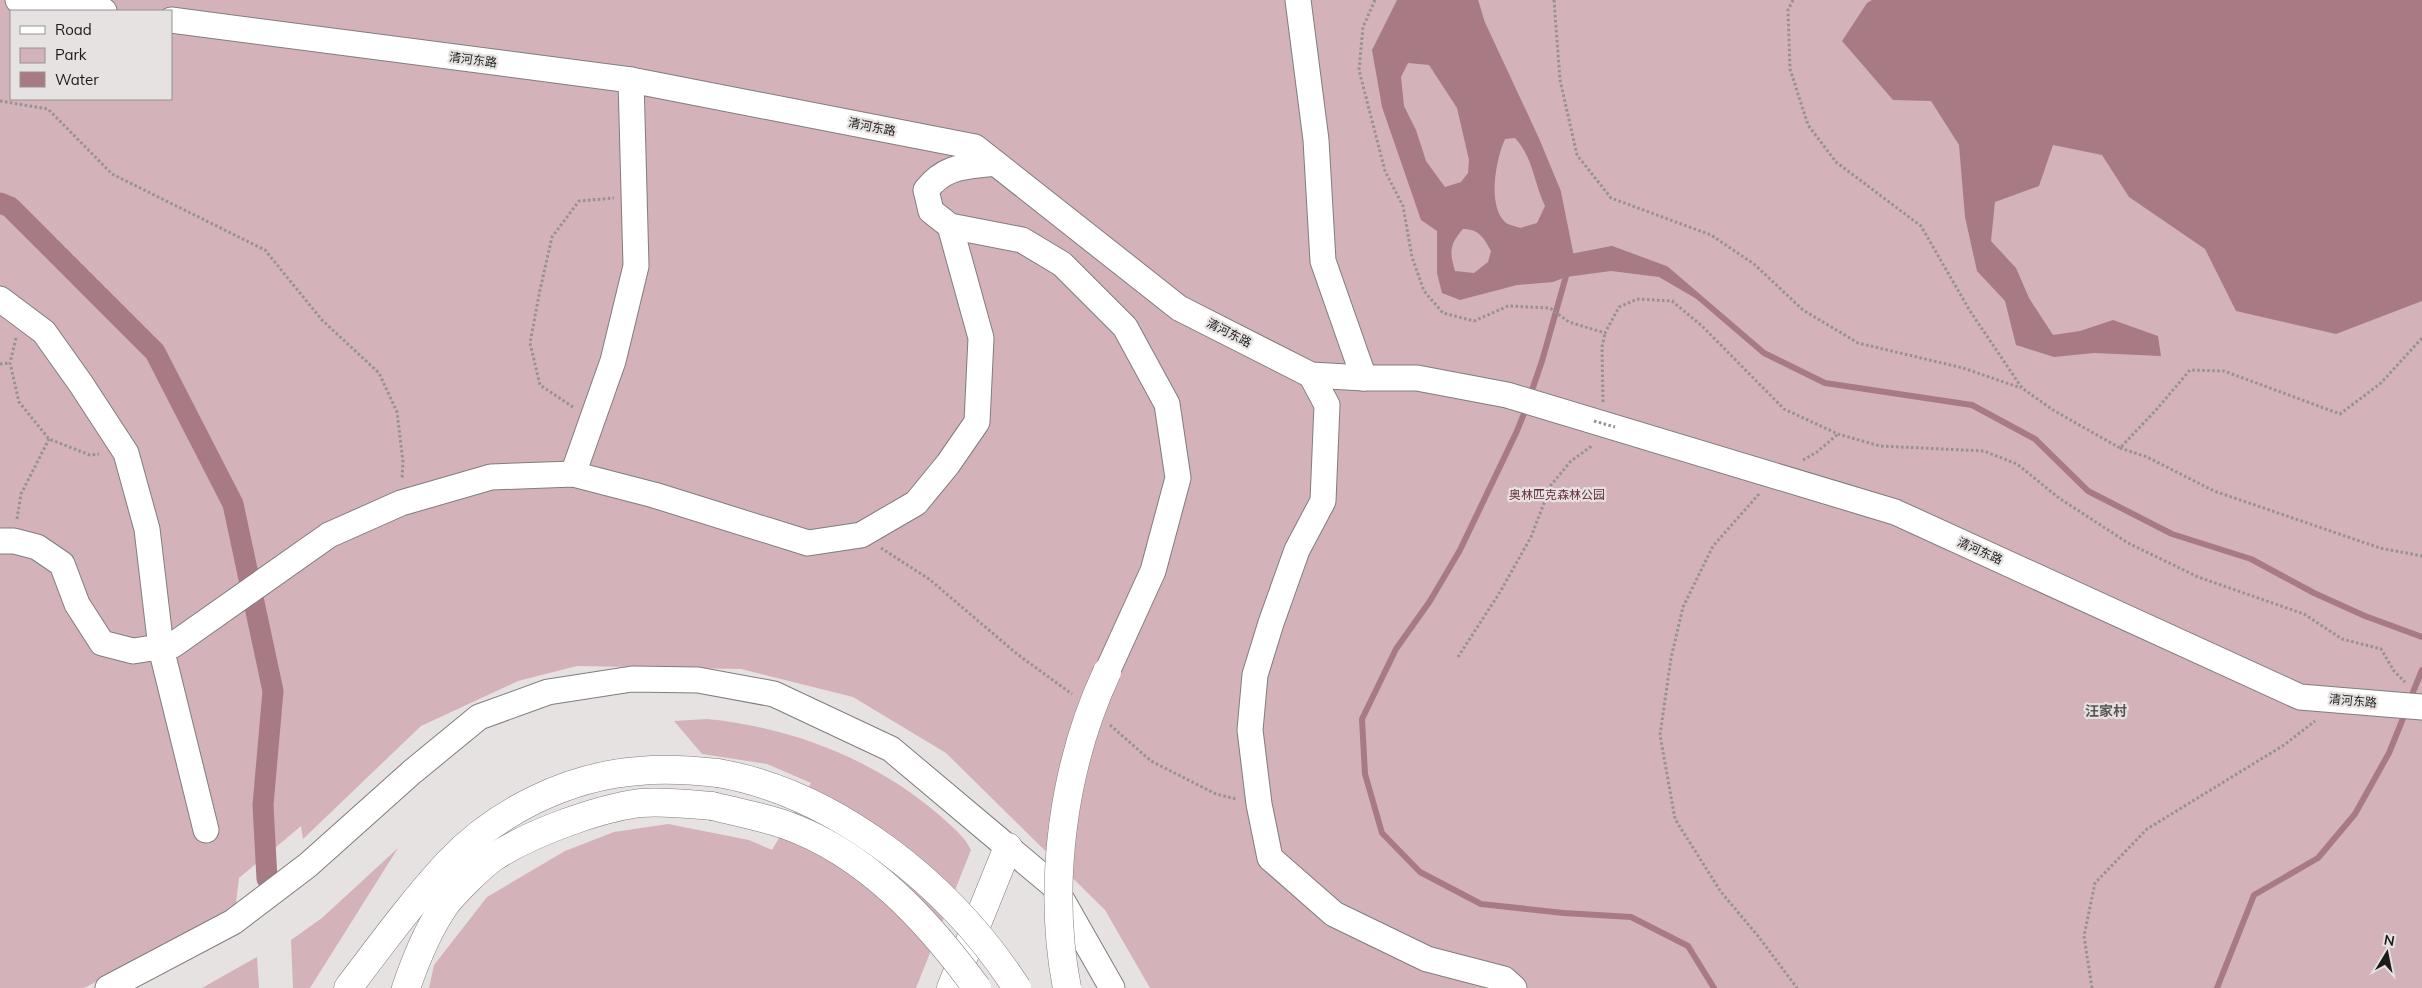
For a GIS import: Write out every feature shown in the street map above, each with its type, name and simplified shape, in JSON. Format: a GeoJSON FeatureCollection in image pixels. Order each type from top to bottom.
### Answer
{"type":"FeatureCollection","features":[{"type":"Feature","properties":{"kind":"main road"},"geometry":{"type":"LineString","coordinates":[[1066,988],[1060,923],[1061,844],[1069,786],[1084,728],[1107,672]]}},
{"type":"Feature","properties":{"kind":"main road"},"geometry":{"type":"LineString","coordinates":[[348,988],[448,863],[480,835],[527,802],[593,779],[637,771],[674,769],[742,777],[801,798],[830,812],[888,851],[953,908],[1005,970],[1017,988]]}},
{"type":"Feature","properties":{"kind":"main road"},"geometry":{"type":"LineString","coordinates":[[406,988],[420,947],[445,904],[493,858],[589,815],[631,805],[685,803],[712,806],[787,826],[841,852],[885,885],[938,936],[977,988]]}},
{"type":"Feature","properties":{"kind":"main road"},"geometry":{"type":"LineString","coordinates":[[951,988],[1008,847]]}},
{"type":"Feature","properties":{"kind":"street"},"geometry":{"type":"LineString","coordinates":[[18,0],[96,10]]}},
{"type":"Feature","properties":{"kind":"street"},"geometry":{"type":"LineString","coordinates":[[1298,0],[1316,140],[1323,261],[1364,378]]}},
{"type":"Feature","properties":{"kind":"street","name":"清河东路"},"geometry":{"type":"LineString","coordinates":[[172,20],[631,80],[975,148],[1179,308],[1311,375],[1417,378],[1507,394],[1895,512],[2300,696],[2412,706]]}},
{"type":"Feature","properties":{"kind":"street"},"geometry":{"type":"LineString","coordinates":[[573,474],[613,361],[636,266],[631,80]]}},
{"type":"Feature","properties":{"kind":"street"},"geometry":{"type":"LineString","coordinates":[[995,163],[948,169],[936,178],[926,190],[931,211],[950,226],[1022,240],[1062,264],[1125,327],[1167,404],[1178,478],[1152,571],[1107,672]]}},
{"type":"Feature","properties":{"kind":"street"},"geometry":{"type":"LineString","coordinates":[[7,541],[37,547],[62,564],[78,604],[102,643],[133,651],[167,647],[330,536],[401,503],[491,477],[573,474],[654,494],[808,542],[861,535],[916,503],[948,464],[977,422],[981,338],[950,226]]}},
{"type":"Feature","properties":{"kind":"street"},"geometry":{"type":"LineString","coordinates":[[0,299],[44,332],[126,453],[147,529],[167,647],[206,830]]}},
{"type":"Feature","properties":{"kind":"street"},"geometry":{"type":"LineString","coordinates":[[1311,375],[1327,405],[1324,501],[1297,550],[1255,675],[1250,730],[1259,804],[1270,858],[1334,914],[1427,959],[1504,979],[1514,988]]}},
{"type":"Feature","properties":{"kind":"street"},"geometry":{"type":"LineString","coordinates":[[108,988],[233,922],[308,865],[412,772],[479,717],[557,690],[632,679],[698,680],[774,694],[891,749],[1054,886],[1112,988]]}},
{"type":"Feature","properties":{"kind":"path"},"geometry":{"type":"LineString","coordinates":[[1375,0],[1363,27],[1359,70],[1385,171],[1403,206],[1412,257],[1424,291],[1443,313],[1474,320],[1508,306],[1550,308],[1568,322],[1605,333]]}},
{"type":"Feature","properties":{"kind":"path"},"geometry":{"type":"LineString","coordinates":[[1554,0],[1560,80],[1577,155],[1611,198],[1712,235],[1754,264],[1802,310],[1858,343],[1963,368],[2022,388],[2053,410],[2120,448],[2146,457],[2214,491],[2380,548],[2422,556]]}},
{"type":"Feature","properties":{"kind":"path"},"geometry":{"type":"LineString","coordinates":[[1793,0],[1788,10],[1790,70],[1808,125],[1836,162],[1921,226],[1970,311],[2022,388]]}},
{"type":"Feature","properties":{"kind":"path"},"geometry":{"type":"LineString","coordinates":[[0,101],[48,109],[112,174],[265,250],[322,320],[379,373],[397,412],[403,462],[401,503]]}},
{"type":"Feature","properties":{"kind":"path"},"geometry":{"type":"LineString","coordinates":[[592,419],[540,385],[530,343],[552,237],[579,202],[634,196]]}},
{"type":"Feature","properties":{"kind":"path"},"geometry":{"type":"LineString","coordinates":[[1458,657],[1500,592],[1531,537],[1551,485],[1603,424],[1602,346],[1605,333],[1619,308],[1637,299],[1672,302],[1702,326],[1784,409],[1838,434],[1880,446],[1984,451],[2018,464],[2059,498],[2128,543],[2198,577],[2304,614],[2342,639],[2381,649],[2394,671],[2408,685],[2412,706]]}},
{"type":"Feature","properties":{"kind":"path"},"geometry":{"type":"LineString","coordinates":[[22,316],[10,362],[20,402],[49,440],[90,454],[126,453]]}},
{"type":"Feature","properties":{"kind":"path"},"geometry":{"type":"LineString","coordinates":[[2120,448],[2190,370],[2224,371],[2340,414],[2381,383],[2422,338]]}},
{"type":"Feature","properties":{"kind":"path"},"geometry":{"type":"LineString","coordinates":[[0,364],[10,362]]}},
{"type":"Feature","properties":{"kind":"path"},"geometry":{"type":"LineString","coordinates":[[1797,988],[1758,936],[1721,892],[1675,818],[1660,735],[1671,658],[1683,607],[1713,546],[1775,476],[1817,452],[1838,434]]}},
{"type":"Feature","properties":{"kind":"path"},"geometry":{"type":"LineString","coordinates":[[7,541],[21,494],[49,440]]}},
{"type":"Feature","properties":{"kind":"path"},"geometry":{"type":"LineString","coordinates":[[861,535],[929,579],[1017,654],[1075,696]]}},
{"type":"Feature","properties":{"kind":"path"},"geometry":{"type":"LineString","coordinates":[[2092,988],[2084,936],[2095,883],[2147,829],[2284,745],[2340,700]]}},
{"type":"Feature","properties":{"kind":"path"},"geometry":{"type":"LineString","coordinates":[[1103,719],[1151,761],[1216,794],[1259,804]]}},
{"type":"Feature","properties":{"kind":"green space","name":"奥林匹克森林公园"},"geometry":{"type":"Polygon","coordinates":[[[0,0],[2422,0],[2422,988],[1150,988],[1105,910],[946,753],[853,697],[741,669],[577,666],[518,681],[421,726],[303,839],[301,826],[239,878],[235,911],[84,988],[0,988],[0,0]]]}},
{"type":"Feature","properties":{"kind":"green space"},"geometry":{"type":"Polygon","coordinates":[[[707,719],[769,729],[830,749],[859,762],[913,794],[938,814],[964,839],[971,850],[916,988],[429,988],[434,965],[487,897],[565,851],[614,832],[668,824],[749,840],[772,850],[811,783],[767,764],[702,754],[674,721],[707,719]]]}},
{"type":"Feature","properties":{"kind":"green space"},"geometry":{"type":"Polygon","coordinates":[[[398,848],[310,988],[293,988],[291,940],[322,918],[398,848]]]}},
{"type":"Feature","properties":{"kind":"green space"},"geometry":{"type":"Polygon","coordinates":[[[257,957],[259,988],[202,988],[257,957]]]}},
{"type":"Feature","properties":{"kind":"water"},"geometry":{"type":"Polygon","coordinates":[[[1397,0],[1475,0],[1493,49],[1550,168],[1560,201],[1571,256],[1612,249],[1666,269],[1707,305],[1659,277],[1611,271],[1566,277],[1553,282],[1517,285],[1460,300],[1442,293],[1437,273],[1437,231],[1421,220],[1382,107],[1372,50],[1397,0]],[[1408,63],[1401,77],[1404,106],[1416,130],[1426,161],[1445,187],[1461,182],[1468,173],[1469,160],[1457,108],[1429,65],[1408,63]],[[1515,138],[1505,139],[1496,170],[1496,205],[1499,214],[1505,222],[1520,228],[1537,223],[1545,206],[1526,153],[1515,138]],[[1463,229],[1453,244],[1451,253],[1455,271],[1474,273],[1488,262],[1491,251],[1483,238],[1477,233],[1469,229],[1463,229]]]}},
{"type":"Feature","properties":{"kind":"water"},"geometry":{"type":"Polygon","coordinates":[[[1872,0],[2422,0],[2422,301],[2336,334],[2236,311],[2205,249],[2129,197],[2102,155],[2053,145],[2039,186],[1995,202],[1991,241],[2016,268],[2029,298],[2053,335],[2080,331],[2113,320],[2158,336],[2161,356],[2094,353],[2054,357],[2016,345],[2005,301],[1977,271],[1965,217],[1959,145],[1931,101],[1893,100],[1842,41],[1867,3],[1872,0]]]}},
{"type":"Feature","properties":{"kind":"waterway"},"geometry":{"type":"LineString","coordinates":[[1475,0],[1482,23],[1536,139],[1558,192],[1571,257],[1612,249],[1666,269],[1764,353],[1825,383],[1972,405],[2035,439],[2088,491],[2172,534],[2251,559],[2314,593],[2365,616],[2422,637]]}},
{"type":"Feature","properties":{"kind":"waterway"},"geometry":{"type":"LineString","coordinates":[[0,203],[10,207],[155,352],[233,504],[273,691],[263,805],[267,879]]}},
{"type":"Feature","properties":{"kind":"waterway"},"geometry":{"type":"LineString","coordinates":[[1530,396],[1568,269]]}},
{"type":"Feature","properties":{"kind":"waterway"},"geometry":{"type":"LineString","coordinates":[[1527,406],[1460,550],[1430,601],[1396,649],[1362,719],[1365,774],[1382,833],[1420,872],[1481,904],[1564,913],[1631,917],[1688,946],[1714,988]]}},
{"type":"Feature","properties":{"kind":"waterway"},"geometry":{"type":"LineString","coordinates":[[2409,702],[2422,670]]}},
{"type":"Feature","properties":{"kind":"waterway"},"geometry":{"type":"LineString","coordinates":[[2217,988],[2254,895],[2318,858],[2355,814],[2389,753],[2406,711]]}},
{"type":"Feature","properties":{"kind":"district","name":"汪家村"},"geometry":{"type":"Point","coordinates":[2106,711]}}]}
